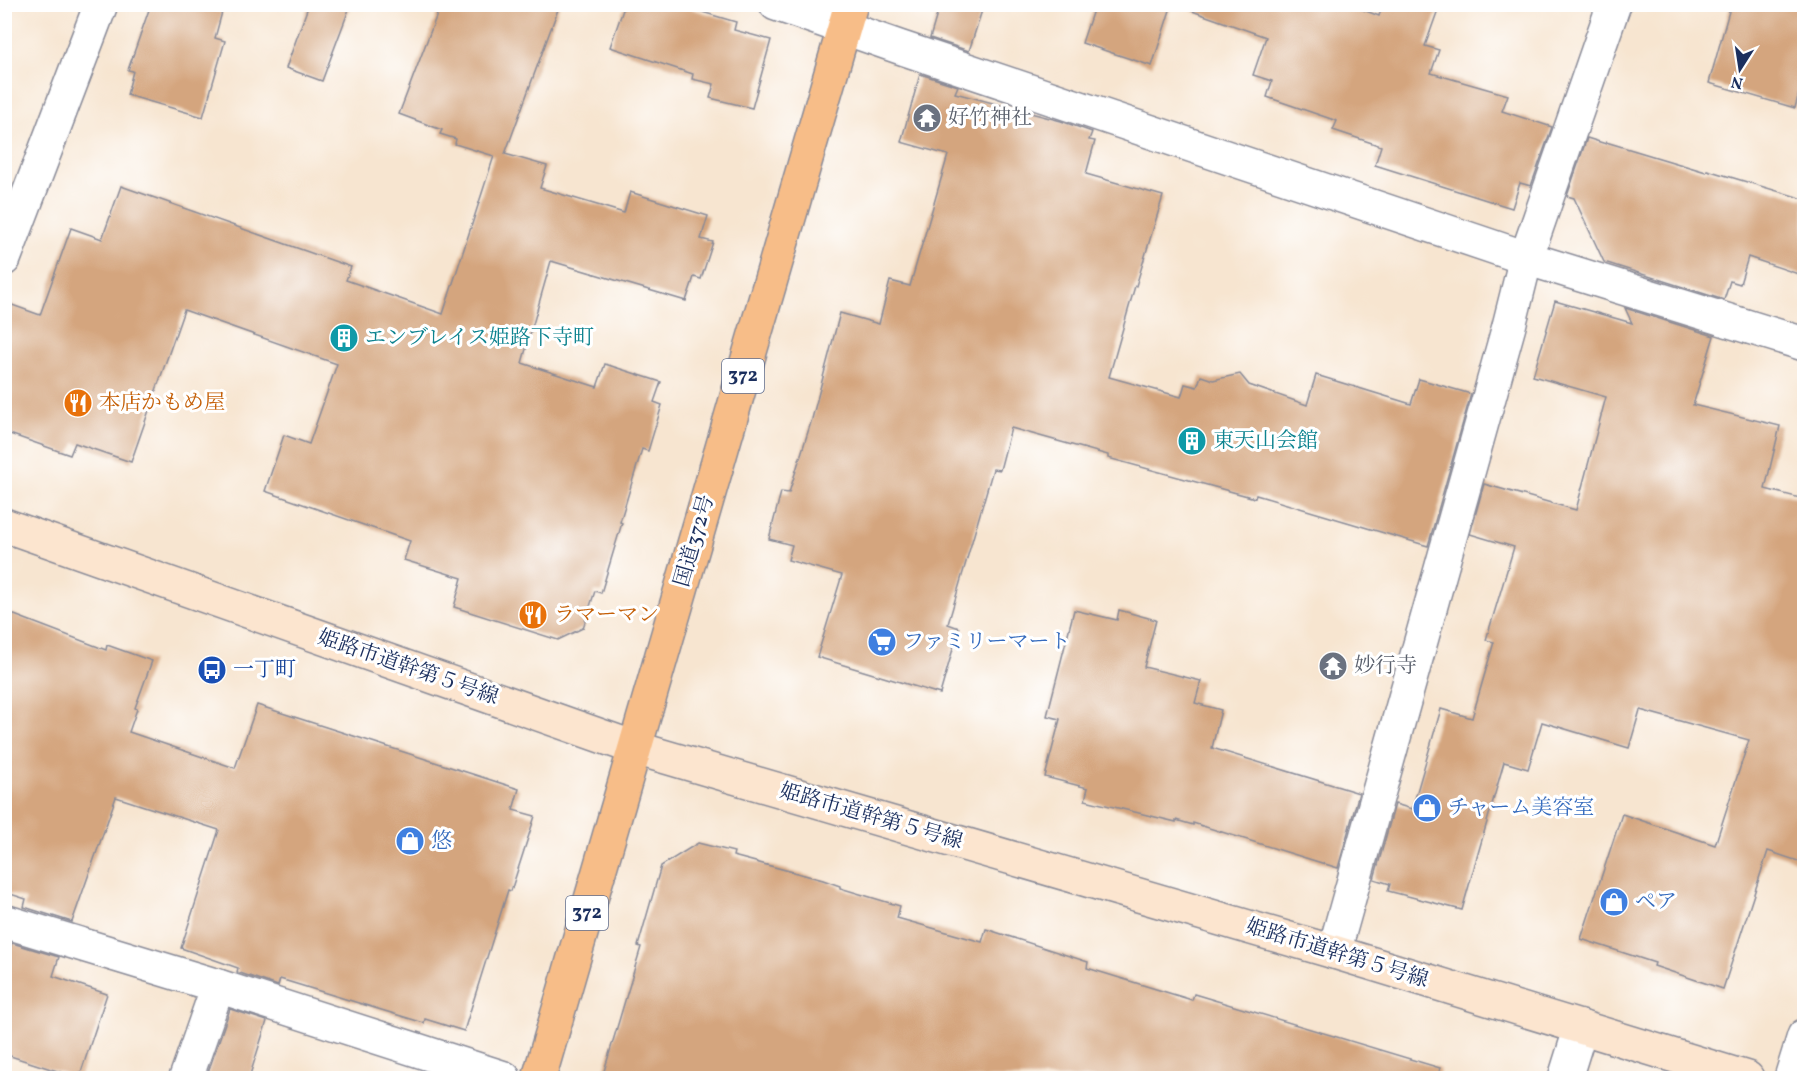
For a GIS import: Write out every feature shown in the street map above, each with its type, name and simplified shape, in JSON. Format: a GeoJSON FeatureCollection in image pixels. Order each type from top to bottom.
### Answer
{"type":"FeatureCollection","features":[{"type":"Feature","properties":{"kind":"highway","name":"国道372号"},"geometry":{"type":"LineString","coordinates":[[539,1078],[848,17]]}},
{"type":"Feature","properties":{"kind":"street"},"geometry":{"type":"LineString","coordinates":[[4,259],[101,4]]}},
{"type":"Feature","properties":{"kind":"street"},"geometry":{"type":"LineString","coordinates":[[776,4],[848,17],[1526,258],[1804,345]]}},
{"type":"Feature","properties":{"kind":"street"},"geometry":{"type":"LineString","coordinates":[[1334,952],[1526,258],[1614,4]]}},
{"type":"Feature","properties":{"kind":"street","name":"姫路市道幹第５号線"},"geometry":{"type":"LineString","coordinates":[[4,525],[635,748],[1334,952],[1747,1078]]}},
{"type":"Feature","properties":{"kind":"street"},"geometry":{"type":"LineString","coordinates":[[4,921],[218,986],[504,1078]]}},
{"type":"Feature","properties":{"kind":"street"},"geometry":{"type":"LineString","coordinates":[[186,1078],[218,986]]}},
{"type":"Feature","properties":{"kind":"street"},"geometry":{"type":"LineString","coordinates":[[1565,1078],[1581,1027]]}},
{"type":"Feature","properties":{"kind":"street"},"geometry":{"type":"LineString","coordinates":[[1791,1078],[1804,1036]]}},
{"type":"Feature","properties":{"kind":"building"},"geometry":{"type":"Polygon","coordinates":[[[151,4],[195,4],[222,12],[215,38],[225,41],[203,117],[127,95],[133,71],[128,70],[151,4]]]}},
{"type":"Feature","properties":{"kind":"building"},"geometry":{"type":"Polygon","coordinates":[[[309,4],[351,4],[322,81],[286,68],[309,4]]]}},
{"type":"Feature","properties":{"kind":"building"},"geometry":{"type":"Polygon","coordinates":[[[441,4],[560,4],[505,154],[547,166],[540,188],[624,213],[630,192],[708,216],[701,239],[713,242],[701,279],[694,277],[686,301],[551,261],[522,363],[597,387],[605,364],[661,382],[654,402],[662,405],[648,451],[642,449],[601,593],[595,591],[583,628],[558,640],[454,607],[462,578],[404,560],[410,541],[265,491],[284,435],[309,444],[337,364],[184,310],[131,462],[75,443],[70,455],[4,432],[4,302],[40,315],[71,228],[102,239],[121,186],[351,267],[346,280],[443,314],[494,156],[455,144],[456,139],[440,134],[442,130],[399,114],[441,4]]]}},
{"type":"Feature","properties":{"kind":"building"},"geometry":{"type":"Polygon","coordinates":[[[625,4],[675,4],[736,22],[734,30],[771,40],[752,108],[710,98],[714,84],[692,79],[693,74],[610,47],[625,4]]]}},
{"type":"Feature","properties":{"kind":"building"},"geometry":{"type":"Polygon","coordinates":[[[940,4],[984,4],[969,51],[930,38],[940,4]]]}},
{"type":"Feature","properties":{"kind":"building"},"geometry":{"type":"Polygon","coordinates":[[[1095,4],[1172,4],[1152,66],[1082,43],[1095,4]]]}},
{"type":"Feature","properties":{"kind":"building"},"geometry":{"type":"Polygon","coordinates":[[[1193,4],[1348,4],[1379,16],[1383,4],[1440,4],[1425,46],[1439,50],[1431,73],[1508,95],[1502,111],[1552,127],[1531,186],[1520,183],[1512,208],[1375,165],[1381,146],[1333,130],[1337,121],[1267,97],[1272,81],[1253,75],[1266,37],[1192,11],[1193,4]]]}},
{"type":"Feature","properties":{"kind":"building"},"geometry":{"type":"Polygon","coordinates":[[[1731,4],[1804,4],[1804,74],[1795,108],[1709,83],[1731,4]]]}},
{"type":"Feature","properties":{"kind":"building"},"geometry":{"type":"Polygon","coordinates":[[[920,74],[958,86],[955,93],[1061,121],[1092,132],[1089,140],[1095,141],[1086,174],[1163,196],[1109,377],[1181,397],[1185,384],[1197,387],[1201,376],[1213,380],[1240,374],[1249,385],[1307,405],[1316,375],[1411,404],[1419,379],[1471,394],[1428,546],[1256,495],[1255,498],[1108,458],[1108,455],[1011,428],[1000,470],[993,469],[948,624],[959,628],[940,694],[817,657],[842,575],[788,560],[792,545],[769,539],[781,492],[789,493],[812,419],[840,313],[879,324],[890,281],[910,286],[948,155],[901,142],[920,74]]]}},
{"type":"Feature","properties":{"kind":"building"},"geometry":{"type":"Polygon","coordinates":[[[1587,138],[1804,199],[1804,276],[1748,257],[1740,284],[1730,281],[1724,300],[1604,262],[1574,198],[1567,196],[1587,138]]]}},
{"type":"Feature","properties":{"kind":"building"},"geometry":{"type":"Polygon","coordinates":[[[1555,301],[1632,323],[1625,308],[1714,336],[1693,405],[1780,426],[1765,489],[1804,499],[1804,863],[1768,851],[1723,989],[1654,966],[1655,963],[1581,939],[1622,814],[1715,845],[1749,740],[1640,710],[1629,748],[1542,722],[1528,769],[1504,762],[1462,910],[1388,891],[1390,884],[1374,879],[1395,804],[1412,809],[1441,709],[1472,718],[1494,642],[1486,640],[1514,547],[1470,534],[1484,484],[1576,510],[1606,397],[1533,376],[1555,301]]]}},
{"type":"Feature","properties":{"kind":"building"},"geometry":{"type":"Polygon","coordinates":[[[1074,610],[1117,620],[1119,610],[1156,620],[1144,667],[1201,681],[1195,703],[1221,710],[1212,748],[1359,793],[1338,868],[1193,823],[1193,825],[1176,820],[1176,822],[1085,800],[1088,788],[1045,777],[1060,719],[1047,716],[1074,610]]]}},
{"type":"Feature","properties":{"kind":"building"},"geometry":{"type":"Polygon","coordinates":[[[4,611],[106,650],[107,645],[152,661],[129,732],[235,768],[257,705],[519,789],[513,810],[535,816],[511,891],[508,890],[464,1031],[425,1019],[424,1023],[280,979],[278,986],[237,972],[238,968],[181,948],[219,830],[116,797],[72,922],[24,907],[26,899],[4,892],[4,611]]]}},
{"type":"Feature","properties":{"kind":"building"},"geometry":{"type":"Polygon","coordinates":[[[698,843],[734,852],[733,856],[823,880],[840,886],[840,888],[900,906],[897,918],[982,942],[986,929],[1088,962],[1087,968],[1192,1000],[1194,994],[1440,1068],[1438,1078],[602,1078],[641,947],[638,946],[661,866],[698,843]]]}},
{"type":"Feature","properties":{"kind":"building"},"geometry":{"type":"Polygon","coordinates":[[[12,943],[59,957],[53,976],[107,994],[79,1078],[4,1054],[4,964],[12,943]]]}},
{"type":"Feature","properties":{"kind":"building"},"geometry":{"type":"Polygon","coordinates":[[[230,1009],[267,1021],[249,1078],[206,1078],[230,1009]]]}},
{"type":"Feature","properties":{"kind":"place","name":"好竹神社"},"geometry":{"type":"Point","coordinates":[927,118]}},
{"type":"Feature","properties":{"kind":"place","name":"エンブレイス姫路下寺町"},"geometry":{"type":"Point","coordinates":[344,338]}},
{"type":"Feature","properties":{"kind":"place","name":"本店かもめ屋"},"geometry":{"type":"Point","coordinates":[78,403]}},
{"type":"Feature","properties":{"kind":"place","name":"東天山会館"},"geometry":{"type":"Point","coordinates":[1192,441]}},
{"type":"Feature","properties":{"kind":"place","name":"ラマーマン"},"geometry":{"type":"Point","coordinates":[533,615]}},
{"type":"Feature","properties":{"kind":"place","name":"ファミリーマート"},"geometry":{"type":"Point","coordinates":[882,642]}},
{"type":"Feature","properties":{"kind":"place","name":"妙行寺"},"geometry":{"type":"Point","coordinates":[1333,666]}},
{"type":"Feature","properties":{"kind":"place","name":"一丁町"},"geometry":{"type":"Point","coordinates":[212,670]}},
{"type":"Feature","properties":{"kind":"place","name":"チャーム美容室"},"geometry":{"type":"Point","coordinates":[1427,808]}},
{"type":"Feature","properties":{"kind":"place","name":"悠"},"geometry":{"type":"Point","coordinates":[410,841]}},
{"type":"Feature","properties":{"kind":"place","name":"ペア"},"geometry":{"type":"Point","coordinates":[1614,902]}}]}
